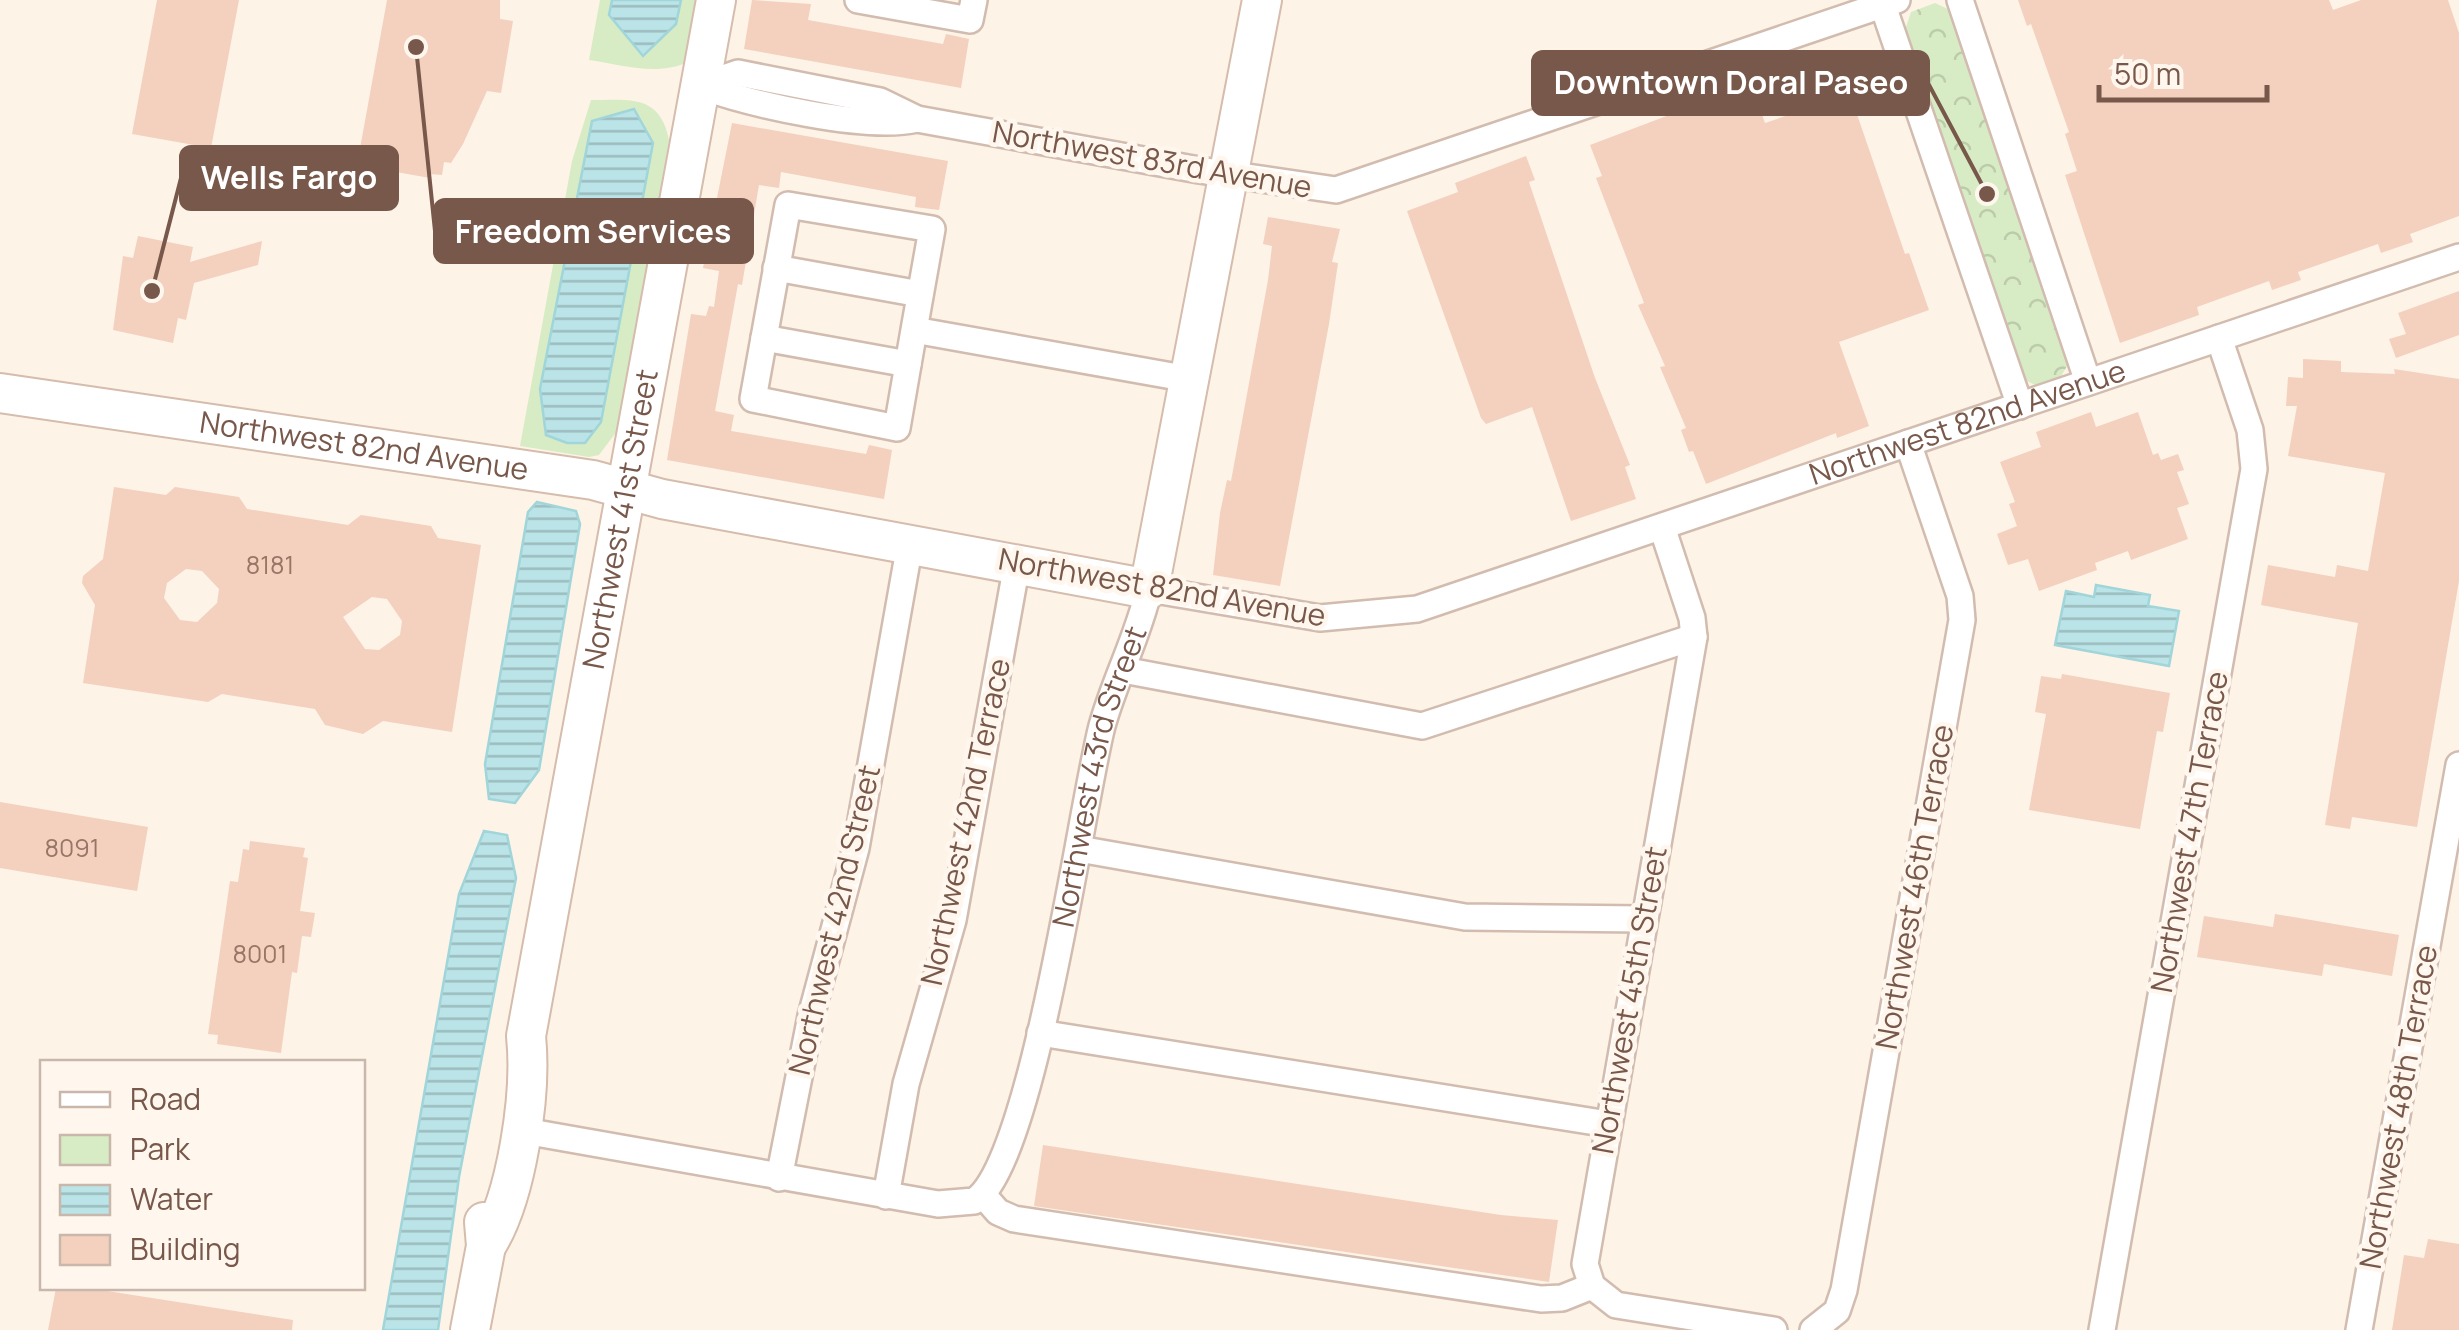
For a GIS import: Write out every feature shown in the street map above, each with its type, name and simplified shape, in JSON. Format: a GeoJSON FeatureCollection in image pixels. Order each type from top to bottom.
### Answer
{"type":"FeatureCollection","features":[{"type":"Feature","properties":{"kind":"street","name":"Northwest 41st Street"},"geometry":{"type":"LineString","coordinates":[[486,1246],[502,1220],[519,1130],[530,1068],[526,1036],[716,0]]}},
{"type":"Feature","properties":{"kind":"street"},"geometry":{"type":"LineString","coordinates":[[858,0],[970,20],[974,0]]}},
{"type":"Feature","properties":{"kind":"street","name":"Northwest 43rd Street"},"geometry":{"type":"LineString","coordinates":[[983,1196],[1000,1167],[1040,1033],[1056,972],[1102,726],[1139,631],[1150,589],[1262,0]]}},
{"type":"Feature","properties":{"kind":"street"},"geometry":{"type":"LineString","coordinates":[[1960,0],[2088,382]]}},
{"type":"Feature","properties":{"kind":"street","name":"Northwest 83rd Avenue"},"geometry":{"type":"LineString","coordinates":[[700,86],[738,74],[880,101],[917,118],[1228,175],[1336,190],[1887,2]]}},
{"type":"Feature","properties":{"kind":"street"},"geometry":{"type":"LineString","coordinates":[[1887,2],[2020,406]]}},
{"type":"Feature","properties":{"kind":"street"},"geometry":{"type":"LineString","coordinates":[[788,204],[932,229],[896,428],[752,399],[776,268],[788,204]]}},
{"type":"Feature","properties":{"kind":"street","name":"Northwest 82nd Avenue"},"geometry":{"type":"LineString","coordinates":[[0,393],[528,470],[1303,616],[1378,616],[1434,604],[2459,258]]}},
{"type":"Feature","properties":{"kind":"street"},"geometry":{"type":"LineString","coordinates":[[776,268],[920,294]]}},
{"type":"Feature","properties":{"kind":"street"},"geometry":{"type":"LineString","coordinates":[[914,330],[1190,379]]}},
{"type":"Feature","properties":{"kind":"street"},"geometry":{"type":"LineString","coordinates":[[764,338],[908,364]]}},
{"type":"Feature","properties":{"kind":"street","name":"Northwest 47th Terrace"},"geometry":{"type":"LineString","coordinates":[[2102,1330],[2254,468],[2250,430],[2219,338]]}},
{"type":"Feature","properties":{"kind":"street","name":"Northwest 46th Terrace"},"geometry":{"type":"LineString","coordinates":[[1815,1329],[1837,1311],[1844,1290],[1962,620],[1960,596],[1908,443]]}},
{"type":"Feature","properties":{"kind":"street","name":"Northwest 45th Street"},"geometry":{"type":"LineString","coordinates":[[1592,1286],[1585,1252],[1694,637],[1662,527]]}},
{"type":"Feature","properties":{"kind":"street","name":"Northwest 42nd Street"},"geometry":{"type":"LineString","coordinates":[[779,1178],[811,1016],[854,859],[910,544]]}},
{"type":"Feature","properties":{"kind":"street","name":"Northwest 42nd Terrace"},"geometry":{"type":"LineString","coordinates":[[886,1196],[909,1073],[953,920],[1017,564]]}},
{"type":"Feature","properties":{"kind":"street"},"geometry":{"type":"LineString","coordinates":[[1122,670],[1422,726],[1694,637]]}},
{"type":"Feature","properties":{"kind":"street","name":"Northwest 48th Terrace"},"geometry":{"type":"LineString","coordinates":[[2359,1330],[2459,765]]}},
{"type":"Feature","properties":{"kind":"street"},"geometry":{"type":"LineString","coordinates":[[1079,849],[1465,917],[1644,919]]}},
{"type":"Feature","properties":{"kind":"street"},"geometry":{"type":"LineString","coordinates":[[1040,1033],[1608,1124]]}},
{"type":"Feature","properties":{"kind":"street","name":"Northwest 41st Street"},"geometry":{"type":"LineString","coordinates":[[470,1330],[486,1246],[483,1218],[510,1066],[526,1036]]}},
{"type":"Feature","properties":{"kind":"street"},"geometry":{"type":"LineString","coordinates":[[519,1130],[886,1196],[958,1206],[983,1196],[998,1212],[1014,1218],[1541,1299],[1562,1298],[1592,1286],[1607,1302],[1624,1308],[1774,1330]]}},
{"type":"Feature","properties":{"kind":"green space"},"geometry":{"type":"Polygon","coordinates":[[[600,0],[612,0],[609,15],[676,24],[681,0],[708,0],[690,61],[653,69],[589,60],[600,0]]]}},
{"type":"Feature","properties":{"kind":"green space"},"geometry":{"type":"Polygon","coordinates":[[[1935,3],[1952,11],[2070,361],[2060,378],[2035,385],[2023,379],[1903,36],[1911,12],[1935,3]]]}},
{"type":"Feature","properties":{"kind":"green space"},"geometry":{"type":"Polygon","coordinates":[[[591,100],[630,101],[651,107],[665,125],[669,140],[620,427],[599,455],[589,457],[520,446],[572,161],[591,100]]]}},
{"type":"Feature","properties":{"kind":"water"},"geometry":{"type":"Polygon","coordinates":[[[612,0],[681,0],[676,24],[643,56],[609,15],[612,0]]]}},
{"type":"Feature","properties":{"kind":"water"},"geometry":{"type":"Polygon","coordinates":[[[634,109],[653,143],[601,422],[585,443],[567,443],[546,435],[540,389],[592,121],[634,109]]]}},
{"type":"Feature","properties":{"kind":"water"},"geometry":{"type":"Polygon","coordinates":[[[537,502],[576,511],[580,524],[539,770],[515,803],[489,799],[485,764],[528,512],[537,502]]]}},
{"type":"Feature","properties":{"kind":"water"},"geometry":{"type":"Polygon","coordinates":[[[2096,585],[2150,595],[2148,606],[2179,611],[2169,666],[2055,645],[2066,591],[2094,597],[2096,585]]]}},
{"type":"Feature","properties":{"kind":"water"},"geometry":{"type":"Polygon","coordinates":[[[484,831],[507,835],[516,878],[459,1177],[438,1330],[383,1330],[459,894],[484,831]]]}},
{"type":"Feature","properties":{"kind":"building"},"geometry":{"type":"Polygon","coordinates":[[[157,0],[239,0],[211,148],[132,134],[157,0]]]}},
{"type":"Feature","properties":{"kind":"building"},"geometry":{"type":"Polygon","coordinates":[[[387,0],[500,0],[500,19],[513,21],[501,93],[487,91],[463,144],[451,163],[444,162],[442,175],[430,174],[430,178],[357,165],[387,0]]]}},
{"type":"Feature","properties":{"kind":"building"},"geometry":{"type":"Polygon","coordinates":[[[752,0],[811,4],[808,20],[943,44],[946,34],[969,39],[961,88],[744,49],[752,0]]]}},
{"type":"Feature","properties":{"kind":"building"},"geometry":{"type":"Polygon","coordinates":[[[2018,0],[2329,0],[2333,10],[2361,0],[2448,0],[2459,33],[2459,216],[2410,234],[2413,242],[2381,253],[2378,244],[2298,272],[2301,280],[2272,290],[2269,281],[2197,307],[2199,315],[2120,343],[2065,175],[2077,171],[2065,134],[2069,132],[2031,24],[2027,26],[2018,0]]]}},
{"type":"Feature","properties":{"kind":"building"},"geometry":{"type":"Polygon","coordinates":[[[1751,84],[1765,123],[1850,94],[1905,254],[1909,253],[1929,310],[1839,342],[1869,426],[1837,438],[1836,433],[1706,484],[1693,451],[1689,452],[1681,430],[1686,428],[1660,367],[1665,366],[1638,305],[1644,303],[1596,178],[1602,176],[1590,145],[1751,84]]]}},
{"type":"Feature","properties":{"kind":"building"},"geometry":{"type":"Polygon","coordinates":[[[732,123],[948,161],[939,210],[915,207],[916,197],[781,172],[779,188],[759,185],[742,285],[738,284],[715,411],[734,415],[731,431],[866,454],[869,445],[892,450],[884,499],[667,460],[691,314],[706,316],[709,306],[714,307],[719,271],[703,268],[732,123]]]}},
{"type":"Feature","properties":{"kind":"building"},"geometry":{"type":"Polygon","coordinates":[[[1526,156],[1535,180],[1529,182],[1595,378],[1630,465],[1625,467],[1636,499],[1571,521],[1532,407],[1486,424],[1481,418],[1407,211],[1458,192],[1455,183],[1526,156]]]}},
{"type":"Feature","properties":{"kind":"building"},"geometry":{"type":"Polygon","coordinates":[[[1268,217],[1340,229],[1332,262],[1338,263],[1329,324],[1280,586],[1213,575],[1220,513],[1227,480],[1231,481],[1268,280],[1272,246],[1263,244],[1268,217]]]}},
{"type":"Feature","properties":{"kind":"building"},"geometry":{"type":"Polygon","coordinates":[[[138,236],[193,247],[190,262],[262,241],[258,265],[194,283],[186,320],[178,318],[173,343],[113,330],[123,256],[133,258],[138,236]]]}},
{"type":"Feature","properties":{"kind":"building"},"geometry":{"type":"Polygon","coordinates":[[[2459,291],[2459,335],[2396,358],[2389,339],[2406,334],[2398,313],[2459,291]]]}},
{"type":"Feature","properties":{"kind":"building"},"geometry":{"type":"Polygon","coordinates":[[[2303,359],[2341,361],[2341,372],[2395,374],[2394,369],[2459,379],[2459,581],[2417,827],[2352,817],[2350,829],[2325,825],[2358,623],[2261,605],[2268,565],[2335,577],[2337,565],[2368,571],[2385,473],[2288,456],[2297,406],[2286,406],[2288,377],[2303,378],[2303,359]]]}},
{"type":"Feature","properties":{"kind":"building"},"geometry":{"type":"Polygon","coordinates":[[[2091,412],[2096,427],[2138,412],[2153,455],[2158,453],[2161,460],[2178,454],[2184,470],[2177,472],[2189,504],[2177,508],[2188,539],[2131,560],[2128,551],[2095,563],[2097,570],[2039,591],[2028,559],[2008,565],[1997,534],[2017,526],[2009,504],[2015,502],[2000,462],[2041,447],[2036,432],[2091,412]]]}},
{"type":"Feature","properties":{"kind":"building"},"geometry":{"type":"Polygon","coordinates":[[[114,487],[166,495],[175,487],[239,497],[247,509],[348,525],[361,515],[431,526],[438,538],[481,545],[452,732],[383,721],[363,734],[325,725],[315,709],[222,694],[208,702],[83,683],[95,605],[82,583],[83,576],[103,559],[114,487]],[[186,569],[167,583],[164,598],[180,620],[197,622],[217,603],[219,589],[202,571],[186,569]],[[372,597],[343,617],[365,649],[379,650],[400,635],[402,621],[387,599],[372,597]]]}},
{"type":"Feature","properties":{"kind":"building"},"geometry":{"type":"Polygon","coordinates":[[[2062,674],[2170,693],[2163,732],[2157,731],[2140,829],[2029,810],[2046,714],[2035,712],[2041,676],[2061,679],[2062,674]]]}},
{"type":"Feature","properties":{"kind":"building"},"geometry":{"type":"Polygon","coordinates":[[[0,802],[148,827],[137,891],[0,868],[0,802]]]}},
{"type":"Feature","properties":{"kind":"building"},"geometry":{"type":"Polygon","coordinates":[[[250,841],[305,848],[303,857],[308,858],[300,911],[315,913],[311,937],[302,936],[297,973],[292,972],[281,1053],[217,1044],[218,1035],[208,1034],[230,881],[238,882],[243,849],[249,850],[250,841]]]}},
{"type":"Feature","properties":{"kind":"building"},"geometry":{"type":"Polygon","coordinates":[[[2275,914],[2399,935],[2392,976],[2324,964],[2322,976],[2197,957],[2204,916],[2273,927],[2275,914]]]}},
{"type":"Feature","properties":{"kind":"building"},"geometry":{"type":"Polygon","coordinates":[[[1043,1145],[1501,1215],[1558,1220],[1549,1282],[1034,1206],[1043,1145]]]}},
{"type":"Feature","properties":{"kind":"building"},"geometry":{"type":"Polygon","coordinates":[[[2428,1239],[2459,1244],[2459,1330],[2392,1330],[2404,1255],[2424,1258],[2428,1239]]]}},
{"type":"Feature","properties":{"kind":"building"},"geometry":{"type":"Polygon","coordinates":[[[56,1290],[101,1290],[293,1320],[292,1330],[48,1330],[56,1290]]]}},
{"type":"Feature","properties":{"kind":"place","name":"Freedom Services"},"geometry":{"type":"Point","coordinates":[416,47]}},
{"type":"Feature","properties":{"kind":"place","name":"Downtown Doral Paseo"},"geometry":{"type":"Point","coordinates":[1987,194]}},
{"type":"Feature","properties":{"kind":"place","name":"Wells Fargo"},"geometry":{"type":"Point","coordinates":[152,291]}}]}
